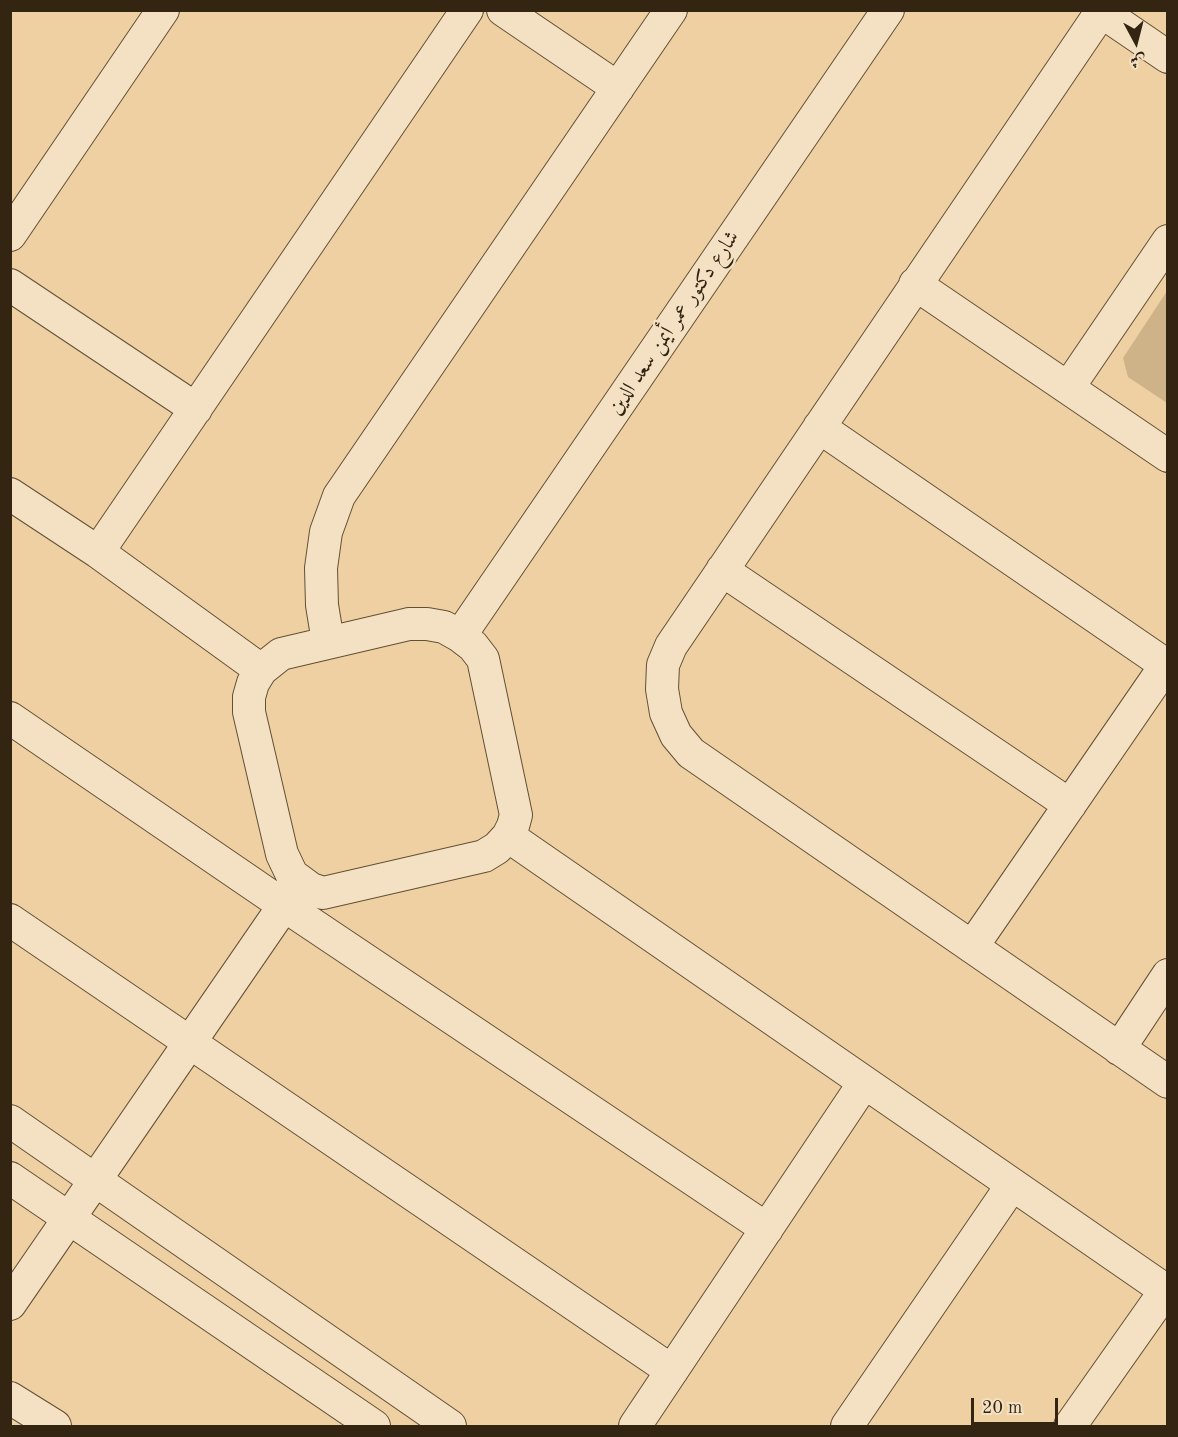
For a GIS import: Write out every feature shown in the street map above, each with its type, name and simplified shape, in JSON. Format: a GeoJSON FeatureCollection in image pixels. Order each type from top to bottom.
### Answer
{"type":"FeatureCollection","features":[{"type":"Feature","properties":{"kind":"street"},"geometry":{"type":"LineString","coordinates":[[10,235],[163,10]]}},
{"type":"Feature","properties":{"kind":"street"},"geometry":{"type":"LineString","coordinates":[[98,552],[466,10]]}},
{"type":"Feature","properties":{"kind":"street"},"geometry":{"type":"LineString","coordinates":[[503,10],[618,88]]}},
{"type":"Feature","properties":{"kind":"street"},"geometry":{"type":"LineString","coordinates":[[328,642],[322,606],[321,568],[326,532],[339,496],[671,10]]}},
{"type":"Feature","properties":{"kind":"street","name":"شارع دكتور عمر أيمن سعد الدين"},"geometry":{"type":"LineString","coordinates":[[460,636],[888,10]]}},
{"type":"Feature","properties":{"kind":"street"},"geometry":{"type":"LineString","coordinates":[[1167,57],[1100,11],[670,645],[663,665],[662,689],[666,712],[676,735],[690,753],[1167,1082]]}},
{"type":"Feature","properties":{"kind":"street"},"geometry":{"type":"LineString","coordinates":[[1068,388],[1167,242]]}},
{"type":"Feature","properties":{"kind":"street"},"geometry":{"type":"LineString","coordinates":[[915,284],[1167,456]]}},
{"type":"Feature","properties":{"kind":"street"},"geometry":{"type":"LineString","coordinates":[[10,285],[196,409]]}},
{"type":"Feature","properties":{"kind":"street"},"geometry":{"type":"LineString","coordinates":[[819,427],[1167,664],[972,947]]}},
{"type":"Feature","properties":{"kind":"street"},"geometry":{"type":"LineString","coordinates":[[10,494],[98,552],[261,670]]}},
{"type":"Feature","properties":{"kind":"street"},"geometry":{"type":"LineString","coordinates":[[722,570],[1070,806]]}},
{"type":"Feature","properties":{"kind":"street"},"geometry":{"type":"LineString","coordinates":[[10,1304],[292,894],[292,875],[282,854],[249,712],[249,697],[253,683],[261,670],[281,654],[409,624],[444,627],[460,636],[473,646],[483,659],[516,815],[508,836],[497,848],[484,856],[324,893],[311,889],[292,894]]}},
{"type":"Feature","properties":{"kind":"street"},"geometry":{"type":"LineString","coordinates":[[10,718],[292,894],[767,1229]]}},
{"type":"Feature","properties":{"kind":"street"},"geometry":{"type":"LineString","coordinates":[[508,836],[1167,1290],[1070,1426]]}},
{"type":"Feature","properties":{"kind":"street"},"geometry":{"type":"LineString","coordinates":[[10,920],[672,1371]]}},
{"type":"Feature","properties":{"kind":"street"},"geometry":{"type":"LineString","coordinates":[[1119,1049],[1167,975]]}},
{"type":"Feature","properties":{"kind":"street"},"geometry":{"type":"LineString","coordinates":[[635,1426],[864,1083]]}},
{"type":"Feature","properties":{"kind":"street"},"geometry":{"type":"LineString","coordinates":[[10,1121],[450,1426]]}},
{"type":"Feature","properties":{"kind":"street"},"geometry":{"type":"LineString","coordinates":[[10,1178],[374,1426]]}},
{"type":"Feature","properties":{"kind":"street"},"geometry":{"type":"LineString","coordinates":[[847,1426],[1012,1185]]}},
{"type":"Feature","properties":{"kind":"street"},"geometry":{"type":"LineString","coordinates":[[218,1320],[245,1283]]}},
{"type":"Feature","properties":{"kind":"street"},"geometry":{"type":"LineString","coordinates":[[10,1398],[55,1426]]}},
{"type":"Feature","properties":{"kind":"shaded area"},"geometry":{"type":"Polygon","coordinates":[[[1167,291],[1167,403],[1128,377],[1123,358],[1167,291]]]}}]}
